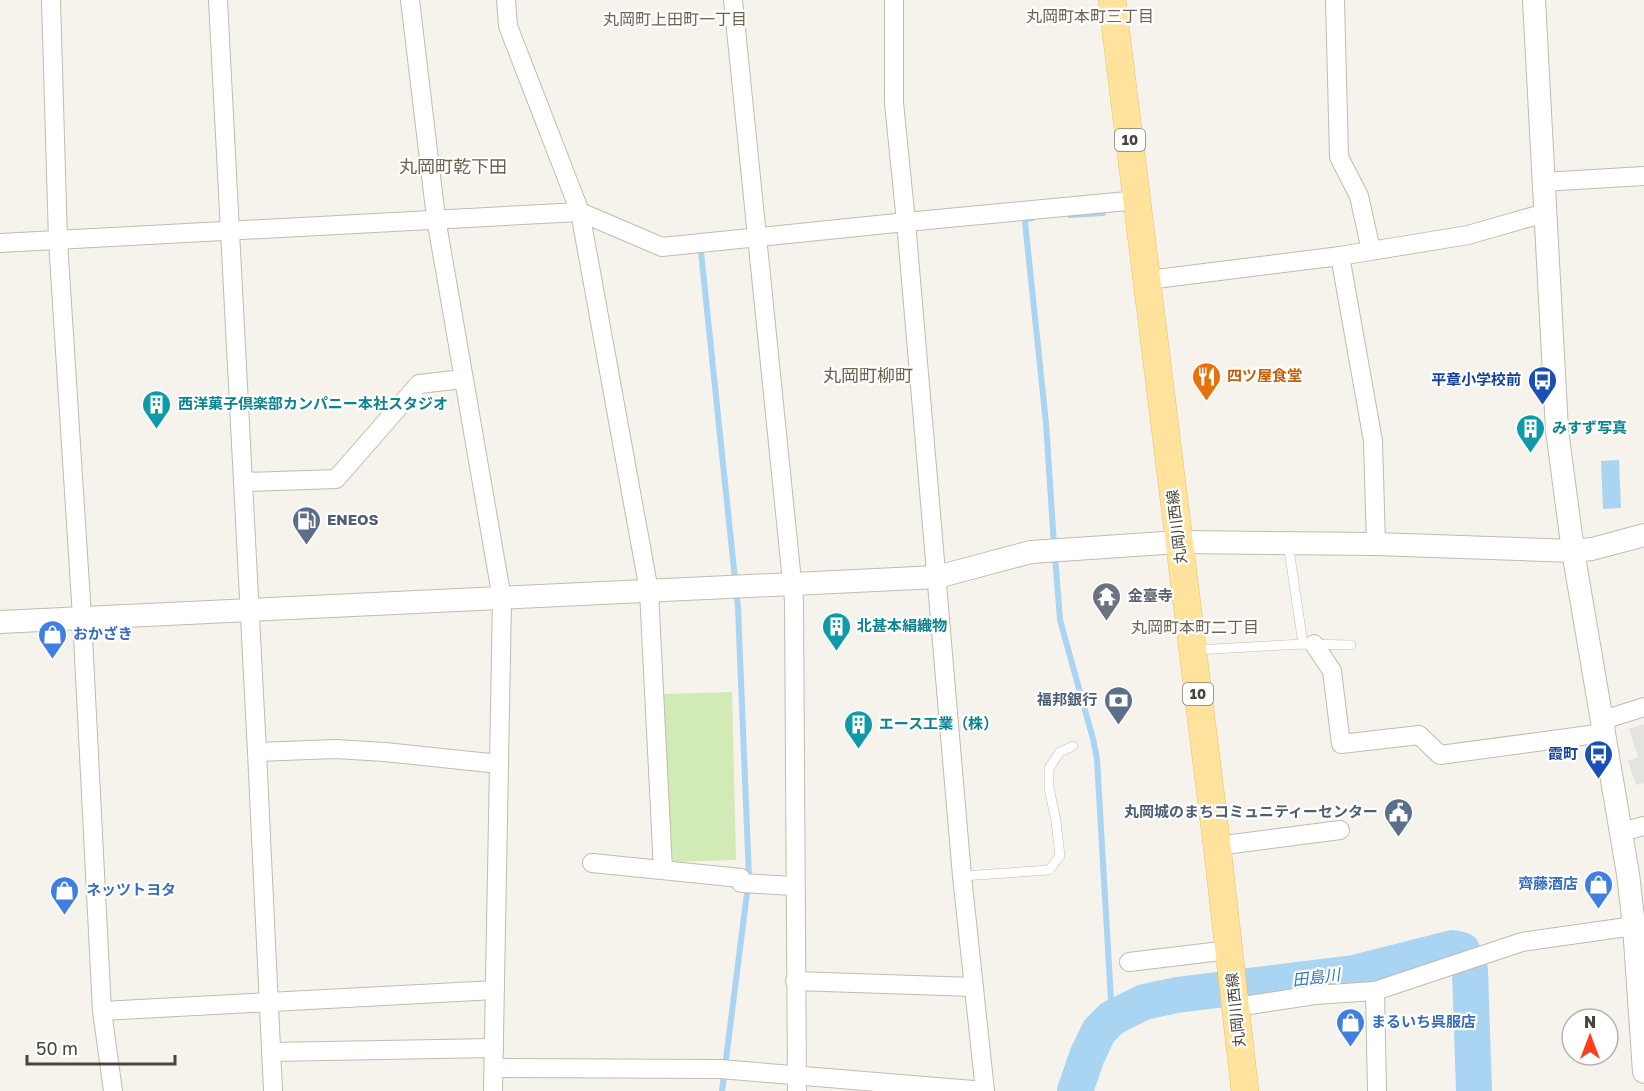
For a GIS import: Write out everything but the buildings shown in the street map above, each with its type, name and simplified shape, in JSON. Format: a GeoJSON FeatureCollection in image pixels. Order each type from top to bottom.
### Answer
{"type":"FeatureCollection","features":[{"type":"Feature","properties":{"kind":"main road","name":"丸岡川西線"},"geometry":{"type":"LineString","coordinates":[[1112,0],[1217,846],[1245,1091]]}},
{"type":"Feature","properties":{"kind":"street"},"geometry":{"type":"LineString","coordinates":[[51,0],[58,241],[82,617],[102,1011],[114,1091]]}},
{"type":"Feature","properties":{"kind":"street"},"geometry":{"type":"LineString","coordinates":[[218,0],[258,752],[273,1091]]}},
{"type":"Feature","properties":{"kind":"street"},"geometry":{"type":"LineString","coordinates":[[410,0],[436,218],[462,380],[502,599],[494,1091]]}},
{"type":"Feature","properties":{"kind":"street"},"geometry":{"type":"LineString","coordinates":[[506,0],[508,26],[580,212],[649,591],[663,870]]}},
{"type":"Feature","properties":{"kind":"street"},"geometry":{"type":"LineString","coordinates":[[733,0],[794,601],[797,1082]]}},
{"type":"Feature","properties":{"kind":"street"},"geometry":{"type":"LineString","coordinates":[[494,1068],[720,1069],[797,1082],[987,1091],[962,876],[894,103],[894,0]]}},
{"type":"Feature","properties":{"kind":"street"},"geometry":{"type":"LineString","coordinates":[[1335,0],[1339,157],[1359,196],[1371,250]]}},
{"type":"Feature","properties":{"kind":"street"},"geometry":{"type":"LineString","coordinates":[[1534,0],[1557,430],[1573,551],[1622,832],[1641,980],[1644,1072]]}},
{"type":"Feature","properties":{"kind":"street"},"geometry":{"type":"LineString","coordinates":[[1543,182],[1644,176]]}},
{"type":"Feature","properties":{"kind":"street"},"geometry":{"type":"LineString","coordinates":[[0,243],[580,212],[662,247],[1138,200]]}},
{"type":"Feature","properties":{"kind":"street"},"geometry":{"type":"LineString","coordinates":[[1148,280],[1340,256],[1468,235],[1545,213]]}},
{"type":"Feature","properties":{"kind":"street"},"geometry":{"type":"LineString","coordinates":[[1340,256],[1373,441],[1376,544]]}},
{"type":"Feature","properties":{"kind":"street"},"geometry":{"type":"LineString","coordinates":[[243,482],[336,479],[418,384],[462,380]]}},
{"type":"Feature","properties":{"kind":"street"},"geometry":{"type":"LineString","coordinates":[[0,622],[937,577],[1031,552],[1179,542],[1376,544],[1573,551],[1592,549],[1644,535]]}},
{"type":"Feature","properties":{"kind":"street"},"geometry":{"type":"LineString","coordinates":[[1308,644],[1332,671],[1341,744],[1419,735],[1440,755],[1604,726],[1644,707]]}},
{"type":"Feature","properties":{"kind":"street"},"geometry":{"type":"LineString","coordinates":[[258,752],[335,749],[499,764]]}},
{"type":"Feature","properties":{"kind":"street"},"geometry":{"type":"LineString","coordinates":[[1622,832],[1644,826]]}},
{"type":"Feature","properties":{"kind":"street"},"geometry":{"type":"LineString","coordinates":[[1217,846],[1340,830]]}},
{"type":"Feature","properties":{"kind":"street"},"geometry":{"type":"LineString","coordinates":[[592,863],[741,878],[741,884],[794,886]]}},
{"type":"Feature","properties":{"kind":"street"},"geometry":{"type":"LineString","coordinates":[[1236,1007],[1315,995],[1375,991],[1522,942],[1634,926]]}},
{"type":"Feature","properties":{"kind":"street"},"geometry":{"type":"LineString","coordinates":[[1129,962],[1229,950]]}},
{"type":"Feature","properties":{"kind":"street"},"geometry":{"type":"LineString","coordinates":[[795,981],[974,987]]}},
{"type":"Feature","properties":{"kind":"street"},"geometry":{"type":"LineString","coordinates":[[102,1011],[495,990]]}},
{"type":"Feature","properties":{"kind":"street"},"geometry":{"type":"LineString","coordinates":[[1375,991],[1377,1091]]}},
{"type":"Feature","properties":{"kind":"street"},"geometry":{"type":"LineString","coordinates":[[271,1052],[494,1047]]}},
{"type":"Feature","properties":{"kind":"lane"},"geometry":{"type":"LineString","coordinates":[[1288,543],[1308,644]]}},
{"type":"Feature","properties":{"kind":"lane"},"geometry":{"type":"LineString","coordinates":[[1192,650],[1308,644],[1351,645]]}},
{"type":"Feature","properties":{"kind":"lane"},"geometry":{"type":"LineString","coordinates":[[962,876],[1049,870],[1060,855],[1049,788],[1049,768],[1060,752],[1073,746]]}},
{"type":"Feature","properties":{"kind":"green space"},"geometry":{"type":"Polygon","coordinates":[[[732,692],[736,860],[673,862],[668,855],[664,694],[732,692]]]}},
{"type":"Feature","properties":{"kind":"shaded area"},"geometry":{"type":"Polygon","coordinates":[[[1644,724],[1644,783],[1636,785],[1628,761],[1638,757],[1629,729],[1644,724]]]}},
{"type":"Feature","properties":{"kind":"water"},"geometry":{"type":"Polygon","coordinates":[[[1619,460],[1621,508],[1603,509],[1601,461],[1619,460]]]}},
{"type":"Feature","properties":{"kind":"waterway"},"geometry":{"type":"LineString","coordinates":[[1070,215],[1103,213]]}},
{"type":"Feature","properties":{"kind":"waterway"},"geometry":{"type":"LineString","coordinates":[[1033,218],[1025,222],[1046,423],[1054,545]]}},
{"type":"Feature","properties":{"kind":"waterway"},"geometry":{"type":"LineString","coordinates":[[701,252],[738,608],[749,877],[722,1091]]}},
{"type":"Feature","properties":{"kind":"waterway"},"geometry":{"type":"LineString","coordinates":[[1055,556],[1060,620],[1097,759],[1112,1018]]}},
{"type":"Feature","properties":{"kind":"waterway","name":"田島川"},"geometry":{"type":"LineString","coordinates":[[1075,1091],[1087,1056],[1099,1031],[1112,1018],[1144,1002],[1177,995],[1354,973],[1453,948],[1462,950],[1470,970],[1474,1091]]}},
{"type":"Feature","properties":{"kind":"place","name":"四ツ屋食堂"},"geometry":{"type":"Point","coordinates":[1206,402]}},
{"type":"Feature","properties":{"kind":"place","name":"平章小学校前"},"geometry":{"type":"Point","coordinates":[1542,406]}},
{"type":"Feature","properties":{"kind":"place","name":"西洋菓子倶楽部カンパニー本社スタジオ"},"geometry":{"type":"Point","coordinates":[157,430]}},
{"type":"Feature","properties":{"kind":"place","name":"みすず写真"},"geometry":{"type":"Point","coordinates":[1531,454]}},
{"type":"Feature","properties":{"kind":"place","name":"ENEOS"},"geometry":{"type":"Point","coordinates":[306,546]}},
{"type":"Feature","properties":{"kind":"place","name":"金臺寺"},"geometry":{"type":"Point","coordinates":[1107,622]}},
{"type":"Feature","properties":{"kind":"place","name":"北甚本絹織物"},"geometry":{"type":"Point","coordinates":[836,652]}},
{"type":"Feature","properties":{"kind":"place","name":"おかざき"},"geometry":{"type":"Point","coordinates":[52,660]}},
{"type":"Feature","properties":{"kind":"place","name":"福邦銀行"},"geometry":{"type":"Point","coordinates":[1118,726]}},
{"type":"Feature","properties":{"kind":"place","name":"エース工業（株）"},"geometry":{"type":"Point","coordinates":[858,750]}},
{"type":"Feature","properties":{"kind":"place","name":"霞町"},"geometry":{"type":"Point","coordinates":[1599,780]}},
{"type":"Feature","properties":{"kind":"place","name":"丸岡城のまちコミュニティーセンター"},"geometry":{"type":"Point","coordinates":[1399,838]}},
{"type":"Feature","properties":{"kind":"place","name":"齊藤酒店"},"geometry":{"type":"Point","coordinates":[1599,910]}},
{"type":"Feature","properties":{"kind":"place","name":"ネッツトヨタ"},"geometry":{"type":"Point","coordinates":[65,916]}},
{"type":"Feature","properties":{"kind":"place","name":"まるいち呉服店"},"geometry":{"type":"Point","coordinates":[1350,1048]}},
{"type":"Feature","properties":{"kind":"district","name":"丸岡町本町三丁目"},"geometry":{"type":"Point","coordinates":[1090,16]}},
{"type":"Feature","properties":{"kind":"district","name":"丸岡町上田町一丁目"},"geometry":{"type":"Point","coordinates":[675,19]}},
{"type":"Feature","properties":{"kind":"district","name":"丸岡町乾下田"},"geometry":{"type":"Point","coordinates":[453,167]}},
{"type":"Feature","properties":{"kind":"district","name":"丸岡町柳町"},"geometry":{"type":"Point","coordinates":[868,376]}},
{"type":"Feature","properties":{"kind":"district","name":"丸岡町本町二丁目"},"geometry":{"type":"Point","coordinates":[1195,627]}}]}
